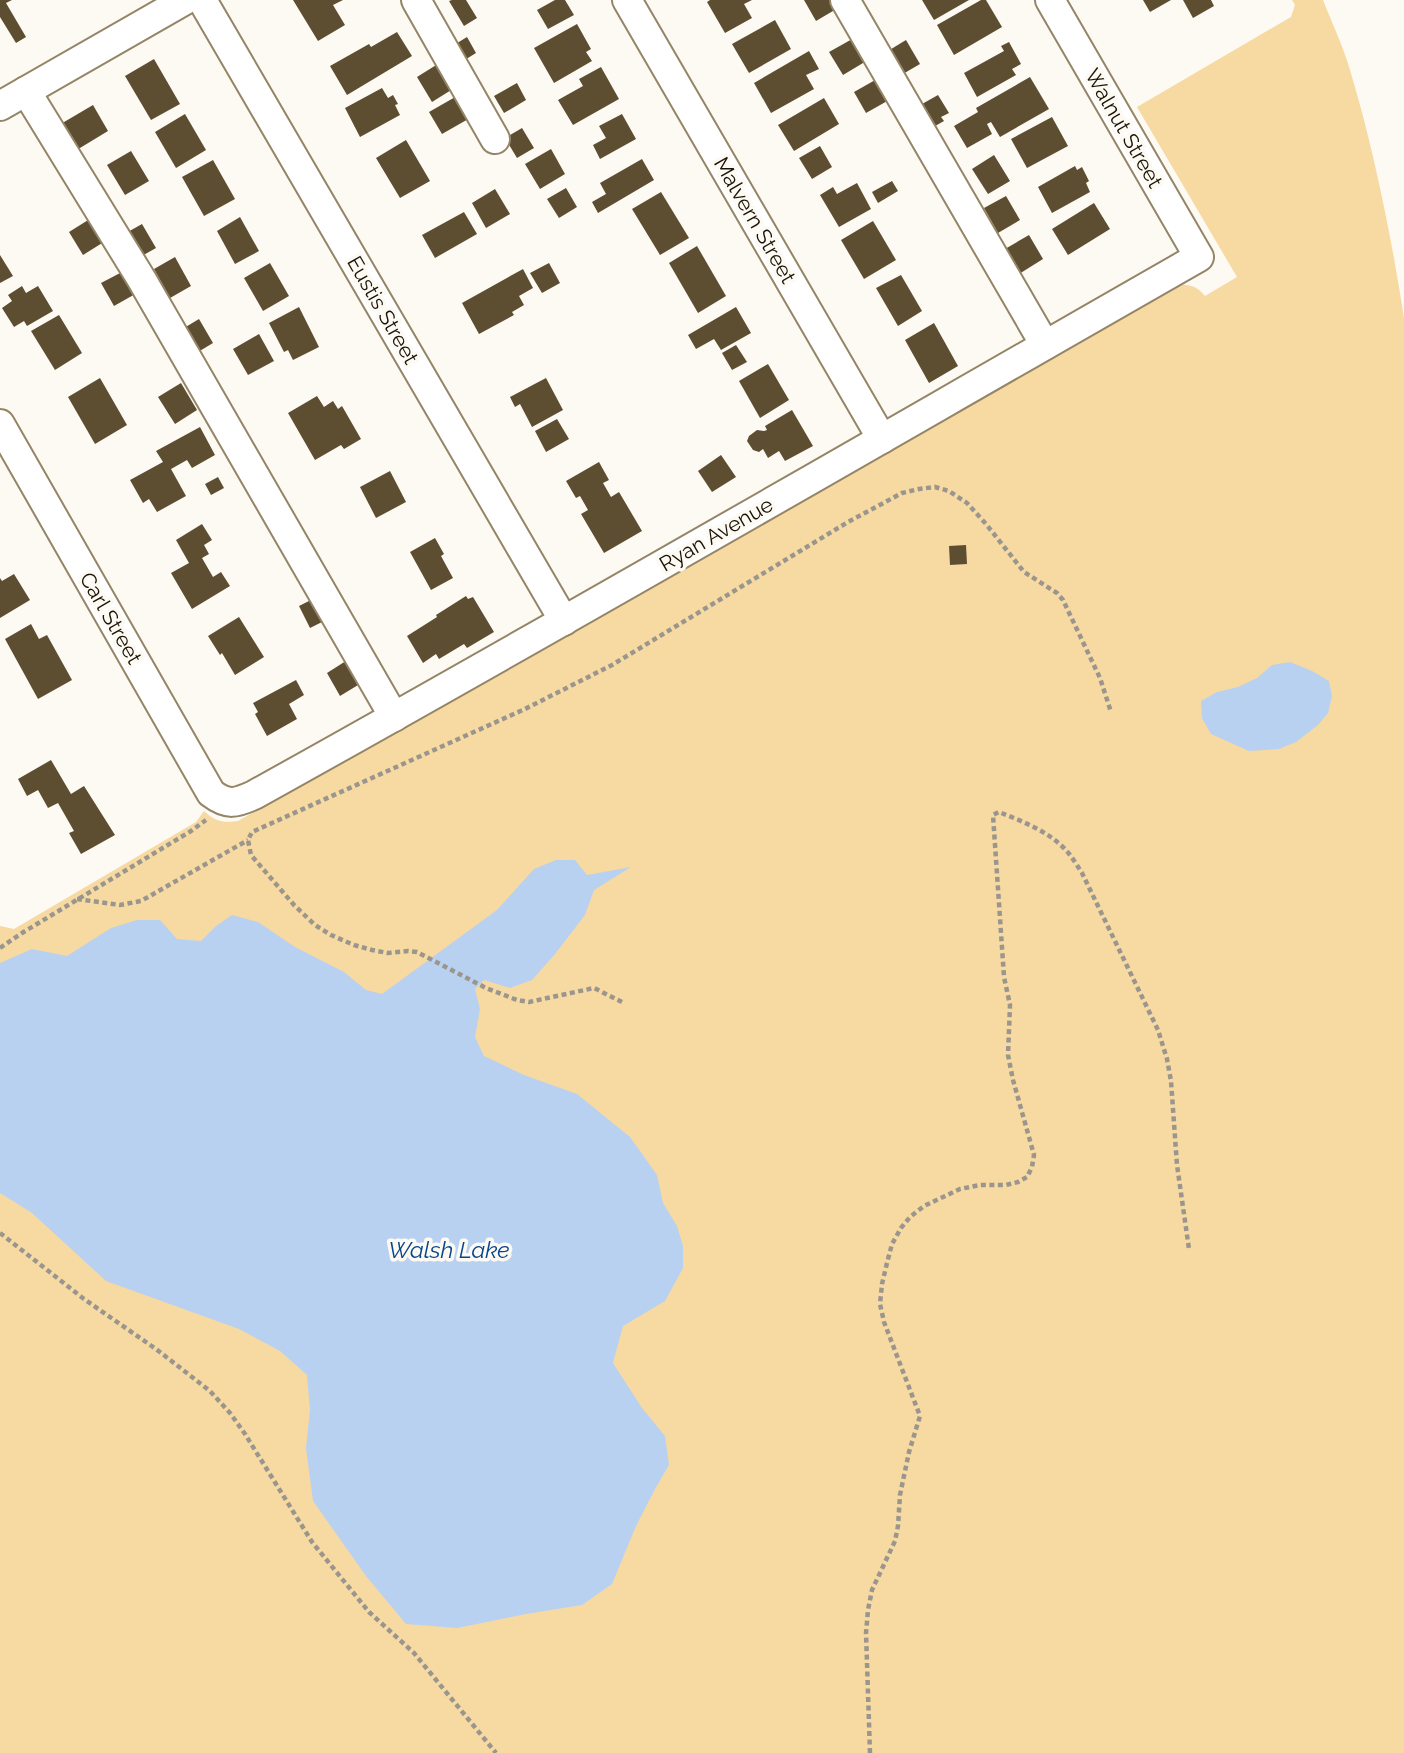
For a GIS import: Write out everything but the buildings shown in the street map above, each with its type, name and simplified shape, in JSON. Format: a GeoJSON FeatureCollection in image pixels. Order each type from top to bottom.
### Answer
{"type":"FeatureCollection","features":[{"type":"Feature","properties":{"kind":"street"},"geometry":{"type":"LineString","coordinates":[[0,106],[185,0]]}},
{"type":"Feature","properties":{"kind":"street","name":"Eustis Street"},"geometry":{"type":"LineString","coordinates":[[202,0],[564,621]]}},
{"type":"Feature","properties":{"kind":"street"},"geometry":{"type":"LineString","coordinates":[[415,0],[495,139]]}},
{"type":"Feature","properties":{"kind":"street","name":"Malvern Street"},"geometry":{"type":"LineString","coordinates":[[627,0],[883,439]]}},
{"type":"Feature","properties":{"kind":"street"},"geometry":{"type":"LineString","coordinates":[[845,0],[1045,345]]}},
{"type":"Feature","properties":{"kind":"street","name":"Walnut Street"},"geometry":{"type":"LineString","coordinates":[[1050,0],[1199,257]]}},
{"type":"Feature","properties":{"kind":"street"},"geometry":{"type":"LineString","coordinates":[[26,91],[142,281],[394,717]]}},
{"type":"Feature","properties":{"kind":"street","name":"Ryan Avenue"},"geometry":{"type":"LineString","coordinates":[[225,801],[242,801],[394,717],[1199,257]]}},
{"type":"Feature","properties":{"kind":"street","name":"Carl Street"},"geometry":{"type":"LineString","coordinates":[[0,424],[211,793],[225,801]]}},
{"type":"Feature","properties":{"kind":"path"},"geometry":{"type":"LineString","coordinates":[[77,899],[120,905],[141,901],[248,840],[252,832],[525,709],[612,665],[881,503],[902,493],[919,489],[935,487],[949,491],[967,503],[1024,572],[1057,593],[1063,600],[1100,678],[1111,712]]}},
{"type":"Feature","properties":{"kind":"path"},"geometry":{"type":"LineString","coordinates":[[0,948],[191,831],[225,801]]}},
{"type":"Feature","properties":{"kind":"path"},"geometry":{"type":"LineString","coordinates":[[870,1753],[866,1633],[868,1610],[872,1590],[894,1541],[906,1463],[920,1416],[884,1322],[880,1304],[892,1244],[901,1228],[924,1206],[960,1189],[1018,1182],[1027,1177],[1034,1155],[1008,1055],[1010,1005],[1003,977],[993,815],[999,812],[1021,820],[1055,840],[1070,854],[1082,873],[1158,1030],[1171,1082],[1177,1165],[1189,1249]]}},
{"type":"Feature","properties":{"kind":"path"},"geometry":{"type":"LineString","coordinates":[[248,840],[251,855],[294,905],[315,925],[354,945],[388,953],[417,952],[486,988],[517,1000],[529,1002],[594,988],[622,1002]]}},
{"type":"Feature","properties":{"kind":"path"},"geometry":{"type":"LineString","coordinates":[[0,1233],[84,1299],[210,1391],[245,1434],[312,1542],[369,1612],[414,1653],[496,1753]]}},
{"type":"Feature","properties":{"kind":"shaded area"},"geometry":{"type":"Polygon","coordinates":[[[1292,0],[1323,0],[1344,52],[1359,100],[1388,224],[1404,318],[1404,1753],[0,1753],[0,926],[14,929],[196,822],[204,811],[220,821],[238,821],[1174,286],[1191,286],[1205,296],[1237,277],[1137,107],[1291,17],[1295,5],[1292,0]]]}},
{"type":"Feature","properties":{"kind":"water"},"geometry":{"type":"Polygon","coordinates":[[[1290,662],[1329,681],[1332,696],[1328,713],[1318,725],[1296,742],[1279,749],[1249,751],[1211,734],[1202,718],[1201,701],[1217,692],[1238,687],[1257,678],[1272,665],[1290,662]]]}},
{"type":"Feature","properties":{"kind":"water","name":"Walsh Lake"},"geometry":{"type":"Polygon","coordinates":[[[556,860],[575,860],[587,875],[631,867],[594,890],[585,915],[532,980],[510,988],[484,980],[475,989],[480,1009],[475,1037],[484,1056],[524,1075],[577,1094],[630,1137],[657,1175],[663,1203],[677,1226],[683,1246],[683,1268],[665,1301],[623,1326],[613,1363],[642,1408],[665,1436],[669,1465],[636,1526],[612,1584],[582,1605],[457,1628],[406,1624],[366,1576],[313,1501],[306,1448],[310,1410],[307,1375],[280,1351],[239,1329],[106,1281],[32,1213],[0,1193],[0,963],[32,949],[67,956],[111,928],[137,920],[160,920],[177,939],[201,941],[232,915],[258,922],[295,947],[344,972],[366,990],[382,994],[497,910],[534,869],[556,860]]]}}]}
